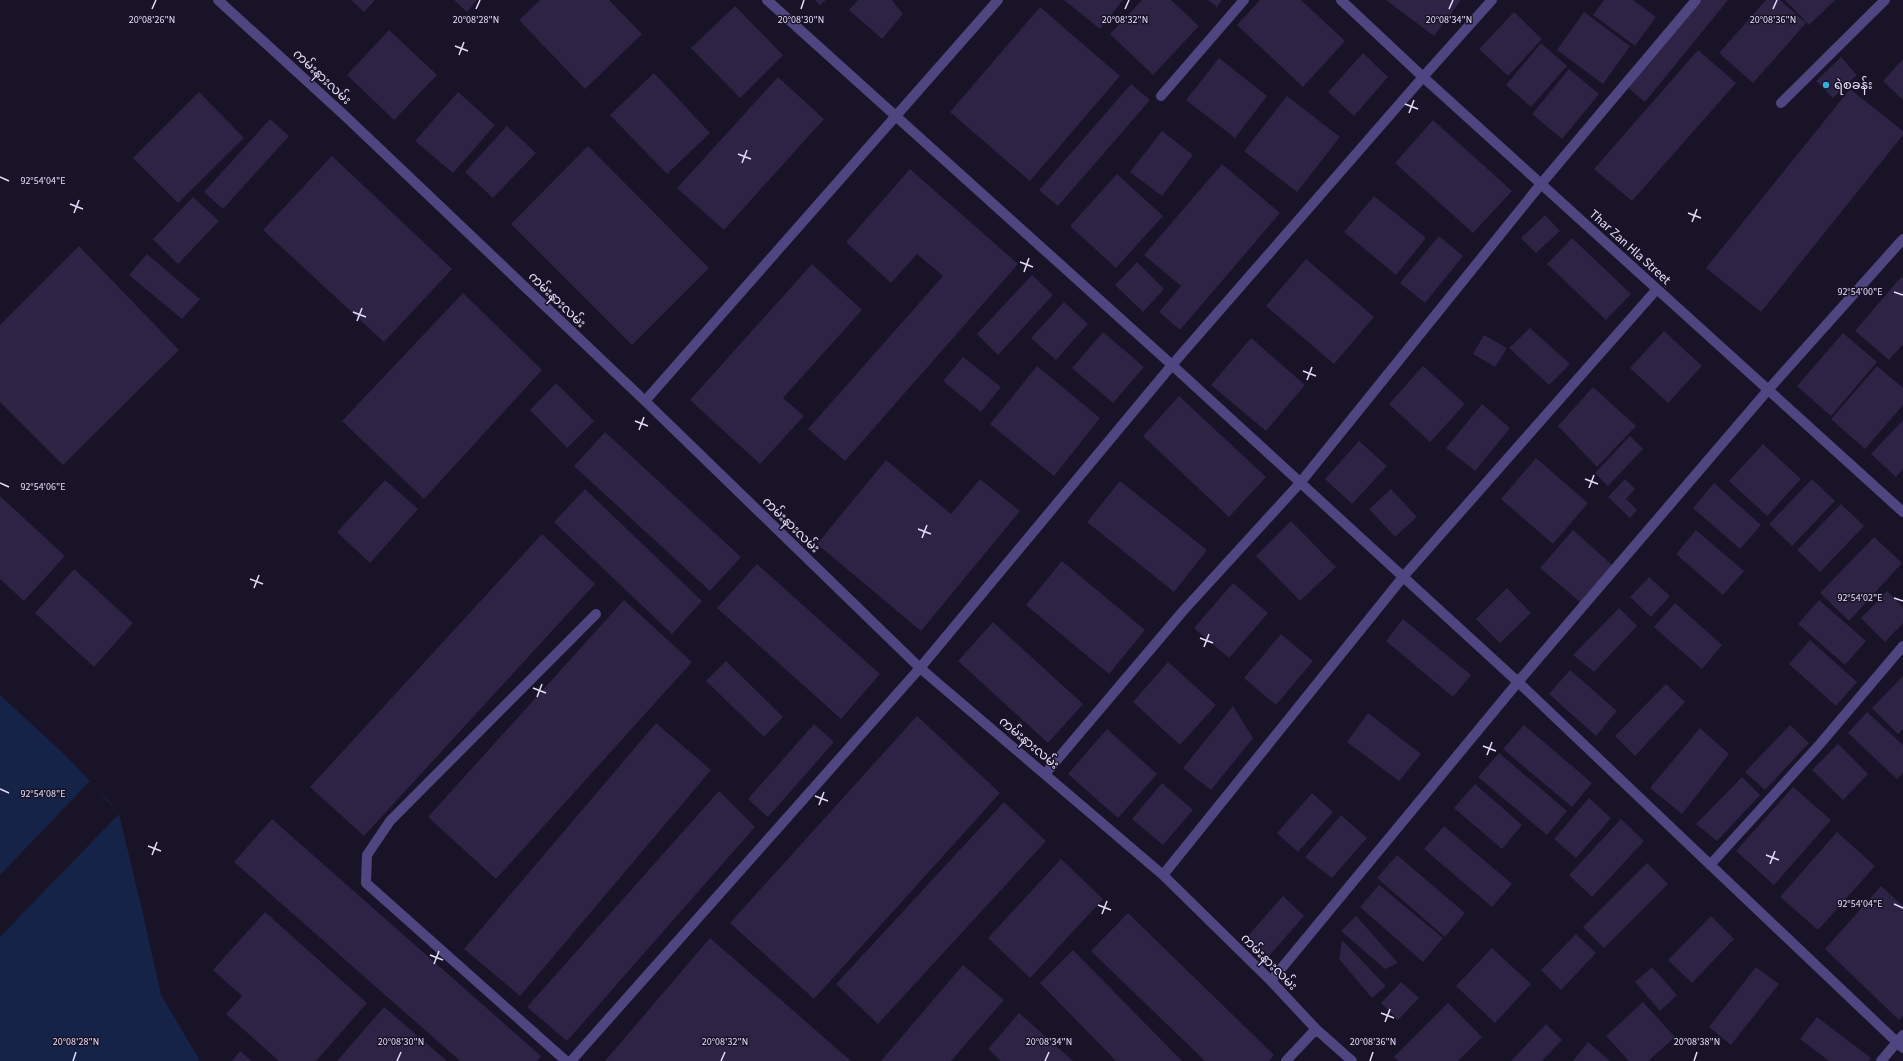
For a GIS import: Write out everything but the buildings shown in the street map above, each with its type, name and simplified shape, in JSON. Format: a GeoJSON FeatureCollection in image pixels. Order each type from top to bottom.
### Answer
{"type":"FeatureCollection","features":[{"type":"Feature","properties":{"kind":"street","name":"ကမ်းနားလမ်း"},"geometry":{"type":"LineString","coordinates":[[218,0],[343,114],[645,401],[920,668],[1164,876],[1271,981],[1316,1030],[1352,1061]]}},
{"type":"Feature","properties":{"kind":"street"},"geometry":{"type":"LineString","coordinates":[[766,0],[1172,365],[1518,682],[1710,865],[1901,1042],[1881,1061]]}},
{"type":"Feature","properties":{"kind":"street"},"geometry":{"type":"LineString","coordinates":[[645,401],[998,0]]}},
{"type":"Feature","properties":{"kind":"street"},"geometry":{"type":"LineString","coordinates":[[1161,96],[1244,0]]}},
{"type":"Feature","properties":{"kind":"street","name":"Thar Zan Hla Street"},"geometry":{"type":"LineString","coordinates":[[1341,0],[1423,77],[1903,512]]}},
{"type":"Feature","properties":{"kind":"street"},"geometry":{"type":"LineString","coordinates":[[571,1061],[920,668],[1172,365],[1492,0]]}},
{"type":"Feature","properties":{"kind":"street"},"geometry":{"type":"LineString","coordinates":[[1045,774],[1183,611],[1300,483],[1541,184],[1696,0]]}},
{"type":"Feature","properties":{"kind":"street"},"geometry":{"type":"LineString","coordinates":[[1781,103],[1885,0]]}},
{"type":"Feature","properties":{"kind":"street"},"geometry":{"type":"LineString","coordinates":[[1271,981],[1518,682],[1768,390],[1903,239]]}},
{"type":"Feature","properties":{"kind":"street"},"geometry":{"type":"LineString","coordinates":[[1164,876],[1403,577],[1657,289]]}},
{"type":"Feature","properties":{"kind":"street"},"geometry":{"type":"LineString","coordinates":[[566,1061],[366,883],[367,855],[390,821],[596,614]]}},
{"type":"Feature","properties":{"kind":"street"},"geometry":{"type":"LineString","coordinates":[[1710,865],[1820,744],[1903,646]]}},
{"type":"Feature","properties":{"kind":"street"},"geometry":{"type":"LineString","coordinates":[[1286,1061],[1316,1030]]}},
{"type":"Feature","properties":{"kind":"water"},"geometry":{"type":"Polygon","coordinates":[[[0,695],[66,756],[108,800],[119,814],[161,995],[200,1061],[0,1061],[0,695]]]}},
{"type":"Feature","properties":{"kind":"pier"},"geometry":{"type":"Polygon","coordinates":[[[90,781],[119,814],[0,937],[0,875],[90,781]]]}},
{"type":"Feature","properties":{"kind":"place","name":"ရဲစခန်း"},"geometry":{"type":"Point","coordinates":[1826,85]}}]}
